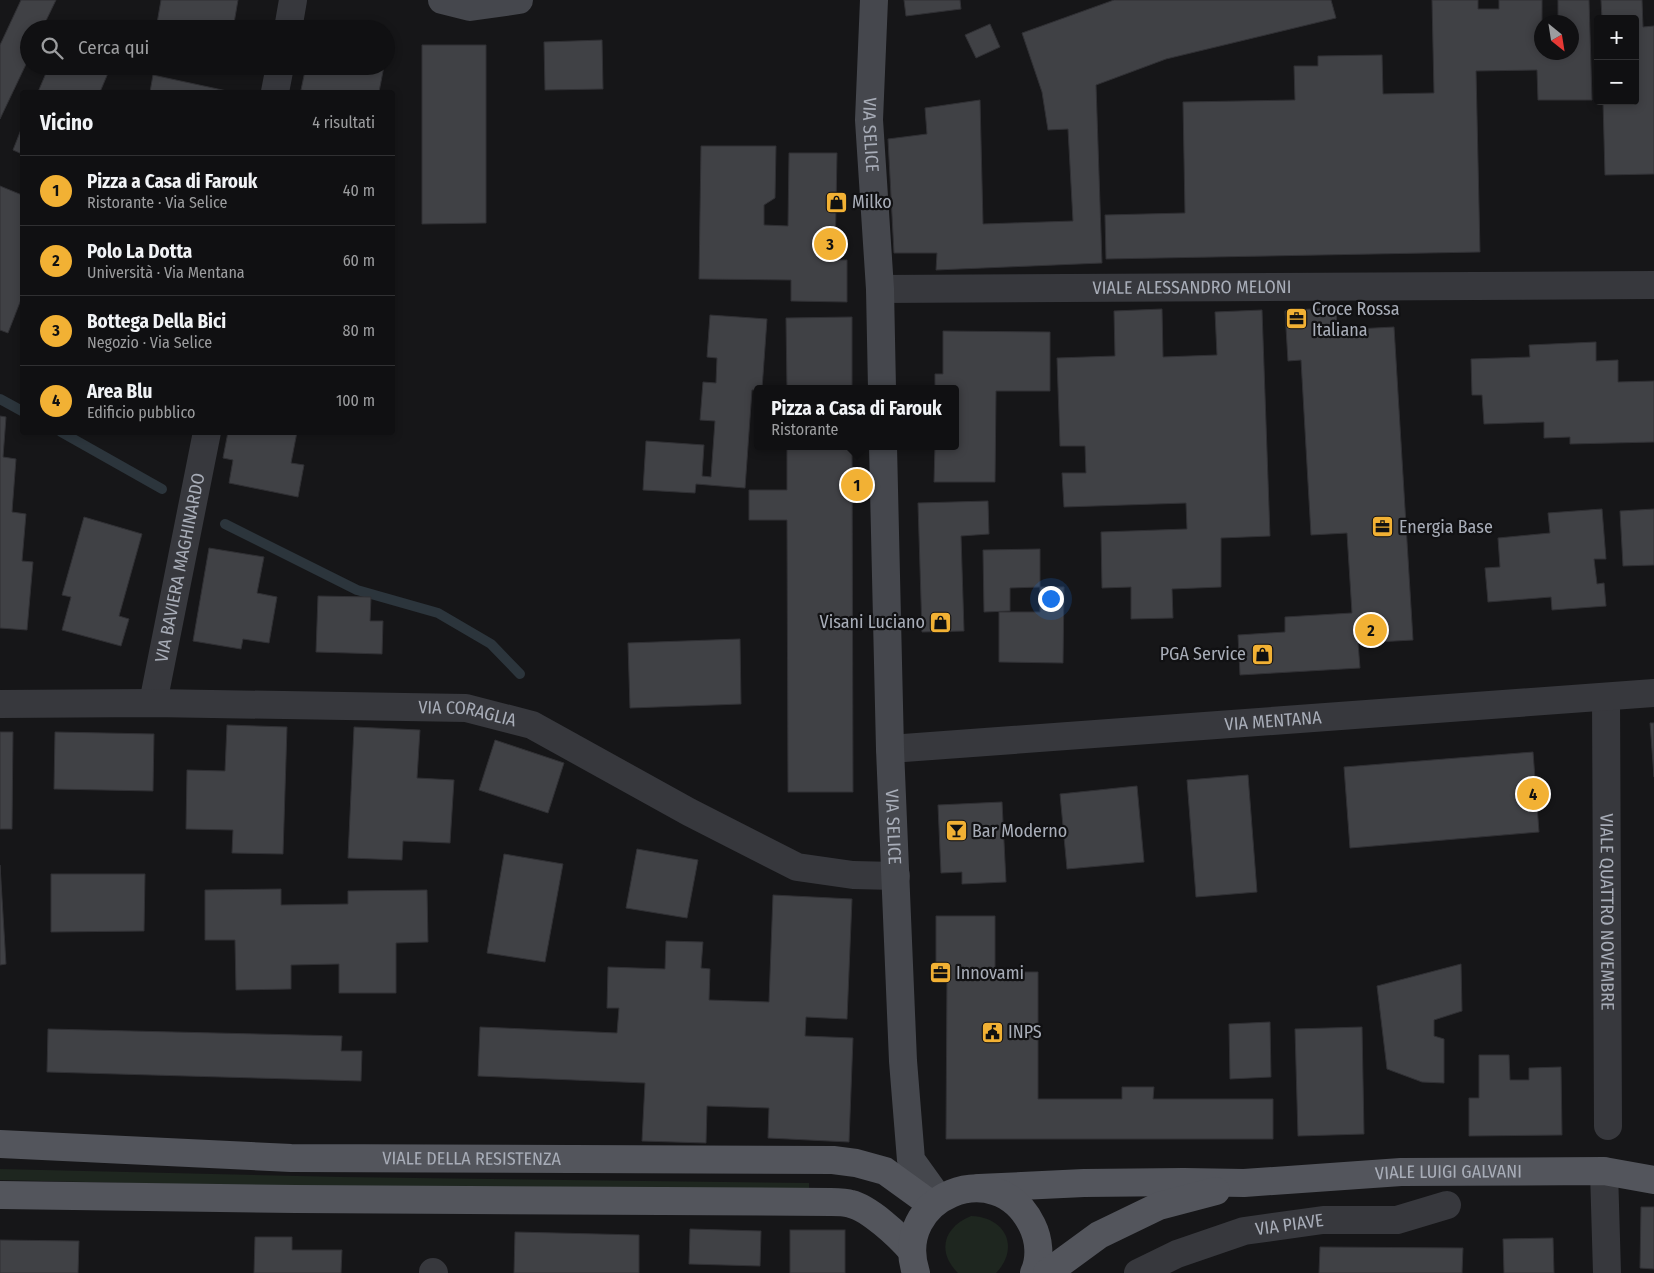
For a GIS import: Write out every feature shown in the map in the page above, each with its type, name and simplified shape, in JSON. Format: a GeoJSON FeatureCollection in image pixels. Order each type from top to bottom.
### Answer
{"type":"FeatureCollection","features":[{"type":"Feature","properties":{"kind":"main road","name":"VIALE DELLA RESISTENZA"},"geometry":{"type":"LineString","coordinates":[[0,1144],[292,1158],[833,1160],[856,1163],[885,1171],[936,1202]]}},
{"type":"Feature","properties":{"kind":"main road","name":"VIALE LUIGI GALVANI"},"geometry":{"type":"LineString","coordinates":[[936,1202],[958,1190],[979,1188],[1111,1183],[1244,1183],[1401,1172],[1604,1171],[1654,1180]]}},
{"type":"Feature","properties":{"kind":"main road","name":"VIALE LUIGI GALVANI"},"geometry":{"type":"LineString","coordinates":[[1047,1273],[1099,1235],[1160,1206],[1244,1183]]}},
{"type":"Feature","properties":{"kind":"main road"},"geometry":{"type":"LineString","coordinates":[[979,1188],[997,1192],[1014,1201],[1027,1215],[1036,1232],[1039,1250],[1034,1273]]}},
{"type":"Feature","properties":{"kind":"main road"},"geometry":{"type":"LineString","coordinates":[[0,1195],[831,1202],[853,1204],[877,1219],[899,1236],[914,1262]]}},
{"type":"Feature","properties":{"kind":"main road"},"geometry":{"type":"LineString","coordinates":[[914,1262],[914,1233],[921,1218],[936,1202]]}},
{"type":"Feature","properties":{"kind":"street"},"geometry":{"type":"LineString","coordinates":[[290,20],[294,0]]}},
{"type":"Feature","properties":{"kind":"street"},"geometry":{"type":"LineString","coordinates":[[442,0],[470,7],[519,0]]}},
{"type":"Feature","properties":{"kind":"street","name":"VIA SELICE"},"geometry":{"type":"LineString","coordinates":[[874,0],[869,120],[880,289],[882,385]]}},
{"type":"Feature","properties":{"kind":"street"},"geometry":{"type":"LineString","coordinates":[[275,90],[278,75]]}},
{"type":"Feature","properties":{"kind":"street","name":"VIALE ALESSANDRO MELONI"},"geometry":{"type":"LineString","coordinates":[[880,289],[1654,285]]}},
{"type":"Feature","properties":{"kind":"street","name":"VIA BAVIERA MAGHINARDO"},"geometry":{"type":"LineString","coordinates":[[153,703],[206,435]]}},
{"type":"Feature","properties":{"kind":"street","name":"VIA SELICE"},"geometry":{"type":"LineString","coordinates":[[883,450],[890,749],[903,1061],[911,1160],[936,1202]]}},
{"type":"Feature","properties":{"kind":"street","name":"VIA MENTANA"},"geometry":{"type":"LineString","coordinates":[[890,749],[1654,693]]}},
{"type":"Feature","properties":{"kind":"street","name":"VIALE QUATTRO NOVEMBRE"},"geometry":{"type":"LineString","coordinates":[[1606,697],[1608,1126]]}},
{"type":"Feature","properties":{"kind":"street","name":"VIA CORAGLIA"},"geometry":{"type":"LineString","coordinates":[[0,704],[153,703],[466,708],[532,725],[689,812],[797,867],[853,875],[896,876]]}},
{"type":"Feature","properties":{"kind":"street"},"geometry":{"type":"LineString","coordinates":[[1604,1171],[1607,1273]]}},
{"type":"Feature","properties":{"kind":"street","name":"VIA PIAVE"},"geometry":{"type":"LineString","coordinates":[[1138,1273],[1177,1254],[1244,1230],[1323,1220],[1396,1220],[1447,1205]]}},
{"type":"Feature","properties":{"kind":"shaded area"},"geometry":{"type":"Polygon","coordinates":[[[0,1169],[342,1177],[809,1183],[809,1190],[342,1188],[0,1180],[0,1169]]]}},
{"type":"Feature","properties":{"kind":"shaded area"},"geometry":{"type":"Polygon","coordinates":[[[971,1216],[993,1222],[1001,1228],[1006,1236],[1008,1244],[1007,1254],[996,1273],[958,1273],[951,1265],[947,1256],[945,1248],[949,1233],[954,1226],[971,1216]]]}},
{"type":"Feature","properties":{"kind":"building"},"geometry":{"type":"Polygon","coordinates":[[[21,0],[56,0],[46,20],[20,20],[21,75],[0,119],[0,45],[21,0]]]}},
{"type":"Feature","properties":{"kind":"building"},"geometry":{"type":"Polygon","coordinates":[[[161,0],[238,0],[235,20],[158,20],[161,0]]]}},
{"type":"Feature","properties":{"kind":"building"},"geometry":{"type":"Polygon","coordinates":[[[904,0],[960,0],[961,9],[906,16],[904,0]]]}},
{"type":"Feature","properties":{"kind":"building"},"geometry":{"type":"Polygon","coordinates":[[[1114,0],[1331,0],[1336,18],[1166,59],[1096,85],[1102,263],[936,270],[937,253],[894,253],[888,139],[927,134],[925,108],[980,100],[983,224],[1073,221],[1068,129],[1048,130],[1042,92],[1022,33],[1114,0]]]}},
{"type":"Feature","properties":{"kind":"building"},"geometry":{"type":"Polygon","coordinates":[[[1432,0],[1478,0],[1478,9],[1499,9],[1499,0],[1542,0],[1542,15],[1534,15],[1534,60],[1579,60],[1579,15],[1558,15],[1558,0],[1589,0],[1592,100],[1538,100],[1537,70],[1476,71],[1480,252],[1106,259],[1105,215],[1185,213],[1183,102],[1295,100],[1294,66],[1318,66],[1318,56],[1382,55],[1383,94],[1434,93],[1432,0]]]}},
{"type":"Feature","properties":{"kind":"building"},"geometry":{"type":"Polygon","coordinates":[[[1601,0],[1642,0],[1643,27],[1654,26],[1654,174],[1605,175],[1603,105],[1639,105],[1639,15],[1602,15],[1601,0]]]}},
{"type":"Feature","properties":{"kind":"building"},"geometry":{"type":"Polygon","coordinates":[[[990,24],[1000,47],[976,58],[965,35],[990,24]]]}},
{"type":"Feature","properties":{"kind":"building"},"geometry":{"type":"Polygon","coordinates":[[[602,40],[603,89],[545,90],[544,42],[602,40]]]}},
{"type":"Feature","properties":{"kind":"building"},"geometry":{"type":"Polygon","coordinates":[[[422,45],[486,45],[486,223],[422,224],[422,45]]]}},
{"type":"Feature","properties":{"kind":"building"},"geometry":{"type":"Polygon","coordinates":[[[45,75],[107,75],[101,90],[39,90],[45,75]]]}},
{"type":"Feature","properties":{"kind":"building"},"geometry":{"type":"Polygon","coordinates":[[[153,75],[222,90],[150,90],[153,75]]]}},
{"type":"Feature","properties":{"kind":"building"},"geometry":{"type":"Polygon","coordinates":[[[304,75],[382,75],[379,90],[301,90],[304,75]]]}},
{"type":"Feature","properties":{"kind":"building"},"geometry":{"type":"Polygon","coordinates":[[[20,132],[20,153],[13,150],[20,132]]]}},
{"type":"Feature","properties":{"kind":"building"},"geometry":{"type":"Polygon","coordinates":[[[701,146],[776,146],[775,198],[764,205],[764,225],[788,226],[789,153],[837,153],[835,260],[847,260],[847,302],[791,301],[791,280],[699,279],[701,146]]]}},
{"type":"Feature","properties":{"kind":"building"},"geometry":{"type":"Polygon","coordinates":[[[0,186],[20,194],[20,302],[8,333],[0,330],[0,186]]]}},
{"type":"Feature","properties":{"kind":"building"},"geometry":{"type":"Polygon","coordinates":[[[1336,307],[1337,330],[1394,327],[1413,640],[1358,643],[1360,668],[1240,675],[1238,635],[1285,632],[1285,617],[1352,613],[1347,533],[1311,535],[1301,360],[1288,361],[1285,311],[1336,307]]]}},
{"type":"Feature","properties":{"kind":"building"},"geometry":{"type":"Polygon","coordinates":[[[1162,309],[1163,357],[1217,355],[1215,312],[1262,310],[1270,536],[1221,538],[1221,587],[1172,589],[1173,618],[1131,619],[1131,587],[1102,588],[1101,532],[1187,529],[1186,503],[1064,507],[1062,473],[1086,473],[1085,446],[1060,446],[1057,358],[1115,356],[1114,311],[1162,309]]]}},
{"type":"Feature","properties":{"kind":"building"},"geometry":{"type":"Polygon","coordinates":[[[710,315],[767,319],[762,385],[754,385],[754,390],[752,390],[745,488],[696,484],[695,493],[643,490],[646,441],[704,445],[702,476],[711,477],[715,421],[700,420],[703,382],[716,383],[717,358],[707,357],[710,315]]]}},
{"type":"Feature","properties":{"kind":"building"},"geometry":{"type":"Polygon","coordinates":[[[852,317],[852,385],[787,385],[786,318],[852,317]]]}},
{"type":"Feature","properties":{"kind":"building"},"geometry":{"type":"Polygon","coordinates":[[[943,331],[1050,332],[1050,391],[996,391],[995,482],[934,482],[935,450],[959,450],[959,385],[935,385],[935,374],[943,374],[943,331]]]}},
{"type":"Feature","properties":{"kind":"building"},"geometry":{"type":"Polygon","coordinates":[[[1596,342],[1596,361],[1618,360],[1618,382],[1654,381],[1654,442],[1570,444],[1570,437],[1544,438],[1544,422],[1484,424],[1482,395],[1472,395],[1471,359],[1530,357],[1529,345],[1596,342]]]}},
{"type":"Feature","properties":{"kind":"building"},"geometry":{"type":"Polygon","coordinates":[[[0,416],[6,417],[3,457],[16,459],[12,512],[26,514],[22,561],[33,562],[27,630],[0,628],[0,416]]]}},
{"type":"Feature","properties":{"kind":"building"},"geometry":{"type":"Polygon","coordinates":[[[227,435],[296,435],[291,463],[304,465],[298,497],[229,483],[233,460],[223,458],[227,435]]]}},
{"type":"Feature","properties":{"kind":"building"},"geometry":{"type":"Polygon","coordinates":[[[787,450],[852,450],[853,792],[788,792],[787,520],[749,520],[749,490],[787,490],[787,450]]]}},
{"type":"Feature","properties":{"kind":"building"},"geometry":{"type":"Polygon","coordinates":[[[988,501],[989,534],[961,536],[964,631],[922,632],[918,503],[988,501]]]}},
{"type":"Feature","properties":{"kind":"building"},"geometry":{"type":"Polygon","coordinates":[[[1602,509],[1606,559],[1594,559],[1597,584],[1604,583],[1606,606],[1552,610],[1551,597],[1488,602],[1485,568],[1500,567],[1498,538],[1550,533],[1548,513],[1602,509]]]}},
{"type":"Feature","properties":{"kind":"building"},"geometry":{"type":"Polygon","coordinates":[[[1654,509],[1654,565],[1623,566],[1620,511],[1654,509]]]}},
{"type":"Feature","properties":{"kind":"building"},"geometry":{"type":"Polygon","coordinates":[[[84,517],[142,534],[119,616],[129,619],[121,646],[62,630],[71,597],[62,595],[84,517]]]}},
{"type":"Feature","properties":{"kind":"building"},"geometry":{"type":"Polygon","coordinates":[[[209,548],[264,557],[257,593],[277,597],[269,643],[243,639],[241,649],[193,641],[209,548]]]}},
{"type":"Feature","properties":{"kind":"building"},"geometry":{"type":"Polygon","coordinates":[[[1040,549],[1040,587],[1010,588],[1010,611],[984,612],[983,550],[1040,549]]]}},
{"type":"Feature","properties":{"kind":"building"},"geometry":{"type":"Polygon","coordinates":[[[1040,587],[1064,587],[1063,663],[999,662],[999,612],[1040,612],[1040,587]]]}},
{"type":"Feature","properties":{"kind":"building"},"geometry":{"type":"Polygon","coordinates":[[[318,596],[371,597],[370,621],[383,621],[382,654],[316,652],[318,596]]]}},
{"type":"Feature","properties":{"kind":"building"},"geometry":{"type":"Polygon","coordinates":[[[740,639],[741,704],[630,708],[628,643],[740,639]]]}},
{"type":"Feature","properties":{"kind":"building"},"geometry":{"type":"Polygon","coordinates":[[[1650,723],[1654,723],[1654,777],[1650,723]]]}},
{"type":"Feature","properties":{"kind":"building"},"geometry":{"type":"Polygon","coordinates":[[[227,725],[287,727],[283,854],[232,853],[233,830],[186,829],[187,770],[225,771],[227,725]]]}},
{"type":"Feature","properties":{"kind":"building"},"geometry":{"type":"Polygon","coordinates":[[[354,727],[420,730],[417,778],[454,780],[450,843],[403,841],[402,860],[348,858],[354,727]]]}},
{"type":"Feature","properties":{"kind":"building"},"geometry":{"type":"Polygon","coordinates":[[[0,732],[13,732],[12,829],[0,829],[0,732]]]}},
{"type":"Feature","properties":{"kind":"building"},"geometry":{"type":"Polygon","coordinates":[[[55,732],[154,734],[153,791],[54,789],[55,732]]]}},
{"type":"Feature","properties":{"kind":"building"},"geometry":{"type":"Polygon","coordinates":[[[495,740],[564,763],[548,813],[479,790],[495,740]]]}},
{"type":"Feature","properties":{"kind":"building"},"geometry":{"type":"Polygon","coordinates":[[[1533,752],[1539,832],[1350,848],[1344,767],[1533,752]]]}},
{"type":"Feature","properties":{"kind":"building"},"geometry":{"type":"Polygon","coordinates":[[[1248,775],[1257,892],[1196,897],[1187,780],[1248,775]]]}},
{"type":"Feature","properties":{"kind":"building"},"geometry":{"type":"Polygon","coordinates":[[[1137,786],[1144,862],[1067,869],[1060,794],[1137,786]]]}},
{"type":"Feature","properties":{"kind":"building"},"geometry":{"type":"Polygon","coordinates":[[[1002,802],[1006,882],[962,884],[962,872],[941,873],[938,805],[1002,802]]]}},
{"type":"Feature","properties":{"kind":"building"},"geometry":{"type":"Polygon","coordinates":[[[637,849],[698,860],[687,918],[626,908],[637,849]]]}},
{"type":"Feature","properties":{"kind":"building"},"geometry":{"type":"Polygon","coordinates":[[[504,854],[563,864],[545,962],[487,953],[504,854]]]}},
{"type":"Feature","properties":{"kind":"building"},"geometry":{"type":"Polygon","coordinates":[[[0,865],[6,964],[0,965],[0,865]]]}},
{"type":"Feature","properties":{"kind":"building"},"geometry":{"type":"Polygon","coordinates":[[[51,874],[145,874],[144,931],[51,932],[51,874]]]}},
{"type":"Feature","properties":{"kind":"building"},"geometry":{"type":"Polygon","coordinates":[[[281,889],[281,905],[348,904],[348,891],[427,890],[428,942],[396,943],[396,993],[339,993],[339,964],[291,965],[291,989],[236,990],[235,940],[205,940],[205,890],[281,889]]]}},
{"type":"Feature","properties":{"kind":"building"},"geometry":{"type":"Polygon","coordinates":[[[773,895],[852,899],[847,1019],[806,1017],[805,1036],[853,1038],[849,1142],[768,1138],[769,1108],[707,1106],[706,1143],[642,1141],[645,1083],[478,1076],[480,1027],[617,1033],[619,1008],[607,1008],[608,967],[665,969],[666,941],[703,942],[701,968],[710,969],[709,1000],[769,1002],[773,895]]]}},
{"type":"Feature","properties":{"kind":"building","name":"INPS"},"geometry":{"type":"Polygon","coordinates":[[[936,916],[995,916],[995,972],[1038,972],[1038,1099],[1122,1099],[1122,1087],[1154,1087],[1153,1099],[1273,1099],[1273,1139],[946,1139],[947,976],[936,976],[936,916]]]}},
{"type":"Feature","properties":{"kind":"building"},"geometry":{"type":"Polygon","coordinates":[[[1461,964],[1462,1011],[1434,1020],[1434,1036],[1444,1039],[1444,1083],[1422,1082],[1387,1069],[1377,986],[1461,964]]]}},
{"type":"Feature","properties":{"kind":"building"},"geometry":{"type":"Polygon","coordinates":[[[1270,1022],[1271,1077],[1230,1079],[1229,1024],[1270,1022]]]}},
{"type":"Feature","properties":{"kind":"building"},"geometry":{"type":"Polygon","coordinates":[[[1362,1027],[1364,1134],[1298,1136],[1295,1029],[1362,1027]]]}},
{"type":"Feature","properties":{"kind":"building"},"geometry":{"type":"Polygon","coordinates":[[[48,1029],[342,1036],[341,1051],[362,1051],[361,1081],[47,1072],[48,1029]]]}},
{"type":"Feature","properties":{"kind":"building"},"geometry":{"type":"Polygon","coordinates":[[[1479,1055],[1509,1055],[1510,1080],[1529,1080],[1529,1068],[1561,1067],[1562,1135],[1469,1136],[1469,1098],[1479,1098],[1479,1055]]]}},
{"type":"Feature","properties":{"kind":"building"},"geometry":{"type":"Polygon","coordinates":[[[1641,1207],[1654,1207],[1654,1269],[1640,1268],[1641,1207]]]}},
{"type":"Feature","properties":{"kind":"building"},"geometry":{"type":"Polygon","coordinates":[[[690,1229],[761,1231],[760,1266],[689,1264],[690,1229]]]}},
{"type":"Feature","properties":{"kind":"building"},"geometry":{"type":"Polygon","coordinates":[[[790,1230],[845,1230],[845,1273],[790,1273],[790,1230]]]}},
{"type":"Feature","properties":{"kind":"building"},"geometry":{"type":"Polygon","coordinates":[[[515,1232],[639,1235],[639,1273],[514,1273],[515,1232]]]}},
{"type":"Feature","properties":{"kind":"building"},"geometry":{"type":"Polygon","coordinates":[[[255,1237],[292,1237],[292,1250],[342,1250],[341,1273],[254,1273],[255,1237]]]}},
{"type":"Feature","properties":{"kind":"building"},"geometry":{"type":"Polygon","coordinates":[[[1553,1238],[1554,1273],[1504,1273],[1503,1239],[1553,1238]]]}},
{"type":"Feature","properties":{"kind":"building"},"geometry":{"type":"Polygon","coordinates":[[[0,1240],[79,1241],[78,1273],[0,1273],[0,1240]]]}},
{"type":"Feature","properties":{"kind":"building"},"geometry":{"type":"Polygon","coordinates":[[[1320,1247],[1463,1248],[1462,1273],[1319,1273],[1320,1247]]]}},
{"type":"Feature","properties":{"kind":"waterway"},"geometry":{"type":"LineString","coordinates":[[0,399],[20,410]]}},
{"type":"Feature","properties":{"kind":"waterway"},"geometry":{"type":"LineString","coordinates":[[66,435],[162,489]]}},
{"type":"Feature","properties":{"kind":"waterway"},"geometry":{"type":"LineString","coordinates":[[225,524],[357,590],[438,613],[491,644],[520,674]]}},
{"type":"Feature","properties":{"kind":"place","name":"Milko"},"geometry":{"type":"Point","coordinates":[836,202]}},
{"type":"Feature","properties":{"kind":"place","name":"Bottega Della Bici"},"geometry":{"type":"Point","coordinates":[830,244]}},
{"type":"Feature","properties":{"kind":"place","name":"Croce Rossa Italiana"},"geometry":{"type":"Point","coordinates":[1296,319]}},
{"type":"Feature","properties":{"kind":"place","name":"Pizza a Casa di Farouk"},"geometry":{"type":"Point","coordinates":[857,485]}},
{"type":"Feature","properties":{"kind":"place","name":"Energia Base"},"geometry":{"type":"Point","coordinates":[1383,527]}},
{"type":"Feature","properties":{"kind":"place","name":"Visani Luciano"},"geometry":{"type":"Point","coordinates":[941,622]}},
{"type":"Feature","properties":{"kind":"place","name":"Polo La Dotta"},"geometry":{"type":"Point","coordinates":[1371,630]}},
{"type":"Feature","properties":{"kind":"place","name":"PGA Service"},"geometry":{"type":"Point","coordinates":[1262,654]}},
{"type":"Feature","properties":{"kind":"place","name":"Area Blu"},"geometry":{"type":"Point","coordinates":[1533,794]}},
{"type":"Feature","properties":{"kind":"place","name":"Bar Moderno"},"geometry":{"type":"Point","coordinates":[956,831]}},
{"type":"Feature","properties":{"kind":"place","name":"Innovami"},"geometry":{"type":"Point","coordinates":[940,973]}},
{"type":"Feature","properties":{"kind":"place","name":"INPS"},"geometry":{"type":"Point","coordinates":[992,1032]}}]}
